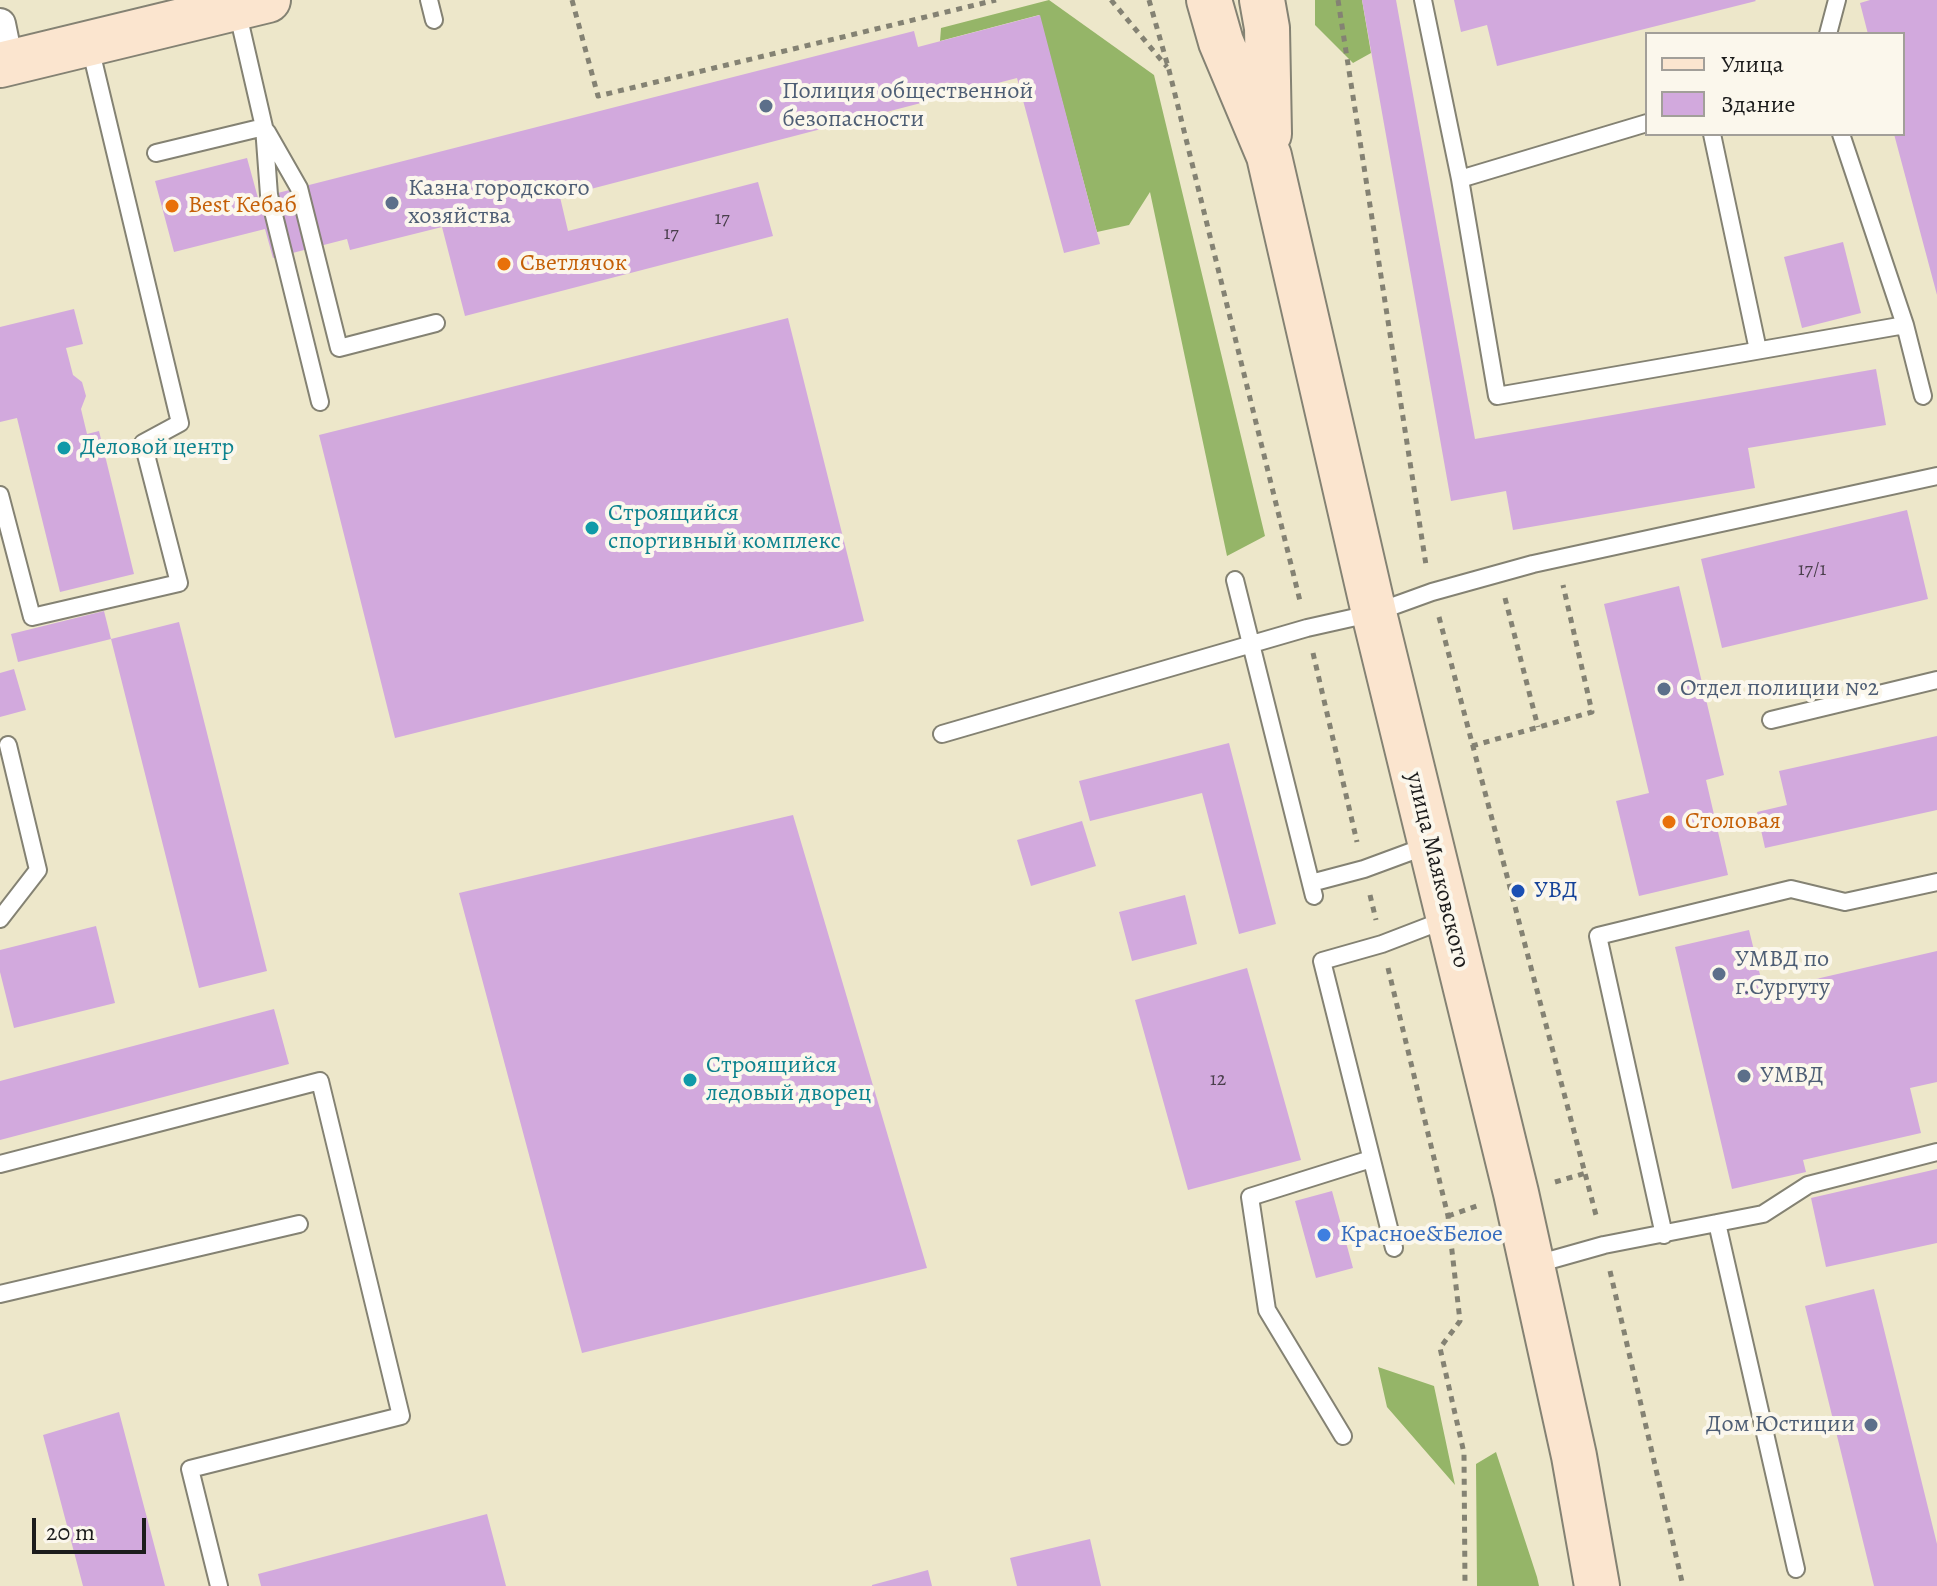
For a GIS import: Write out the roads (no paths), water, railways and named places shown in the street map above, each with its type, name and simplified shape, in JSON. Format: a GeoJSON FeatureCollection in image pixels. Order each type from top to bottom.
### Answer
{"type":"FeatureCollection","features":[{"type":"Feature","properties":{"kind":"main road","name":"улица Маяковского"},"geometry":{"type":"LineString","coordinates":[[1209,0],[1221,42],[1269,156],[1374,613],[1513,1178],[1574,1456],[1597,1586]]}},
{"type":"Feature","properties":{"kind":"main road","name":"улица Маяковского"},"geometry":{"type":"LineString","coordinates":[[1262,0],[1267,28],[1269,156]]}},
{"type":"Feature","properties":{"kind":"main road"},"geometry":{"type":"LineString","coordinates":[[3,50],[89,42],[252,4]]}},
{"type":"Feature","properties":{"kind":"lane"},"geometry":{"type":"LineString","coordinates":[[429,0],[434,20]]}},
{"type":"Feature","properties":{"kind":"lane"},"geometry":{"type":"LineString","coordinates":[[1423,0],[1460,179],[1497,396],[1905,325]]}},
{"type":"Feature","properties":{"kind":"lane"},"geometry":{"type":"LineString","coordinates":[[1829,32],[1837,0]]}},
{"type":"Feature","properties":{"kind":"lane"},"geometry":{"type":"LineString","coordinates":[[252,4],[269,195],[320,402]]}},
{"type":"Feature","properties":{"kind":"lane"},"geometry":{"type":"LineString","coordinates":[[0,495],[32,617],[179,583],[143,443],[180,423],[89,42]]}},
{"type":"Feature","properties":{"kind":"lane"},"geometry":{"type":"LineString","coordinates":[[1460,179],[1645,124]]}},
{"type":"Feature","properties":{"kind":"lane"},"geometry":{"type":"LineString","coordinates":[[156,153],[264,127]]}},
{"type":"Feature","properties":{"kind":"lane"},"geometry":{"type":"LineString","coordinates":[[264,127],[299,188],[339,348],[436,323]]}},
{"type":"Feature","properties":{"kind":"lane"},"geometry":{"type":"LineString","coordinates":[[1712,136],[1758,350]]}},
{"type":"Feature","properties":{"kind":"lane"},"geometry":{"type":"LineString","coordinates":[[1842,136],[1905,325],[1923,396]]}},
{"type":"Feature","properties":{"kind":"lane"},"geometry":{"type":"LineString","coordinates":[[942,734],[1307,628],[1374,613],[1432,592],[1498,574],[1937,476]]}},
{"type":"Feature","properties":{"kind":"lane"},"geometry":{"type":"LineString","coordinates":[[1235,580],[1313,890],[1431,844]]}},
{"type":"Feature","properties":{"kind":"lane"},"geometry":{"type":"LineString","coordinates":[[1771,720],[1937,680]]}},
{"type":"Feature","properties":{"kind":"lane"},"geometry":{"type":"LineString","coordinates":[[0,919],[38,870],[8,745]]}},
{"type":"Feature","properties":{"kind":"lane"},"geometry":{"type":"LineString","coordinates":[[1664,1235],[1598,936],[1791,889],[1845,902],[1937,882]]}},
{"type":"Feature","properties":{"kind":"lane"},"geometry":{"type":"LineString","coordinates":[[1394,1248],[1322,961],[1382,944],[1449,919]]}},
{"type":"Feature","properties":{"kind":"lane"},"geometry":{"type":"LineString","coordinates":[[0,1164],[320,1081],[401,1416],[190,1469],[219,1586]]}},
{"type":"Feature","properties":{"kind":"lane"},"geometry":{"type":"LineString","coordinates":[[1531,1265],[1604,1245],[1763,1214],[1808,1185],[1937,1152]]}},
{"type":"Feature","properties":{"kind":"lane"},"geometry":{"type":"LineString","coordinates":[[1343,1436],[1267,1310],[1250,1197],[1371,1159]]}},
{"type":"Feature","properties":{"kind":"lane"},"geometry":{"type":"LineString","coordinates":[[1717,1223],[1796,1569]]}},
{"type":"Feature","properties":{"kind":"lane"},"geometry":{"type":"LineString","coordinates":[[0,1294],[299,1224]]}},
{"type":"Feature","properties":{"kind":"place","name":"Полиция общественной безопасности"},"geometry":{"type":"Point","coordinates":[766,106]}},
{"type":"Feature","properties":{"kind":"place","name":"Казна городского хозяйства"},"geometry":{"type":"Point","coordinates":[392,203]}},
{"type":"Feature","properties":{"kind":"place","name":"Best Кебаб"},"geometry":{"type":"Point","coordinates":[172,206]}},
{"type":"Feature","properties":{"kind":"place","name":"Светлячок"},"geometry":{"type":"Point","coordinates":[504,264]}},
{"type":"Feature","properties":{"kind":"place","name":"Деловой центр"},"geometry":{"type":"Point","coordinates":[64,448]}},
{"type":"Feature","properties":{"kind":"place","name":"Строящийся спортивный комплекс"},"geometry":{"type":"Point","coordinates":[592,528]}},
{"type":"Feature","properties":{"kind":"place","name":"Отдел полиции №2"},"geometry":{"type":"Point","coordinates":[1664,689]}},
{"type":"Feature","properties":{"kind":"place","name":"Столовая"},"geometry":{"type":"Point","coordinates":[1669,822]}},
{"type":"Feature","properties":{"kind":"place","name":"УВД"},"geometry":{"type":"Point","coordinates":[1518,891]}},
{"type":"Feature","properties":{"kind":"place","name":"УМВД по г.Сургуту"},"geometry":{"type":"Point","coordinates":[1719,974]}},
{"type":"Feature","properties":{"kind":"place","name":"УМВД"},"geometry":{"type":"Point","coordinates":[1744,1076]}},
{"type":"Feature","properties":{"kind":"place","name":"Строящийся ледовый дворец"},"geometry":{"type":"Point","coordinates":[690,1080]}},
{"type":"Feature","properties":{"kind":"place","name":"Красное&Белое"},"geometry":{"type":"Point","coordinates":[1324,1235]}},
{"type":"Feature","properties":{"kind":"place","name":"Дом Юстиции"},"geometry":{"type":"Point","coordinates":[1871,1425]}}]}
